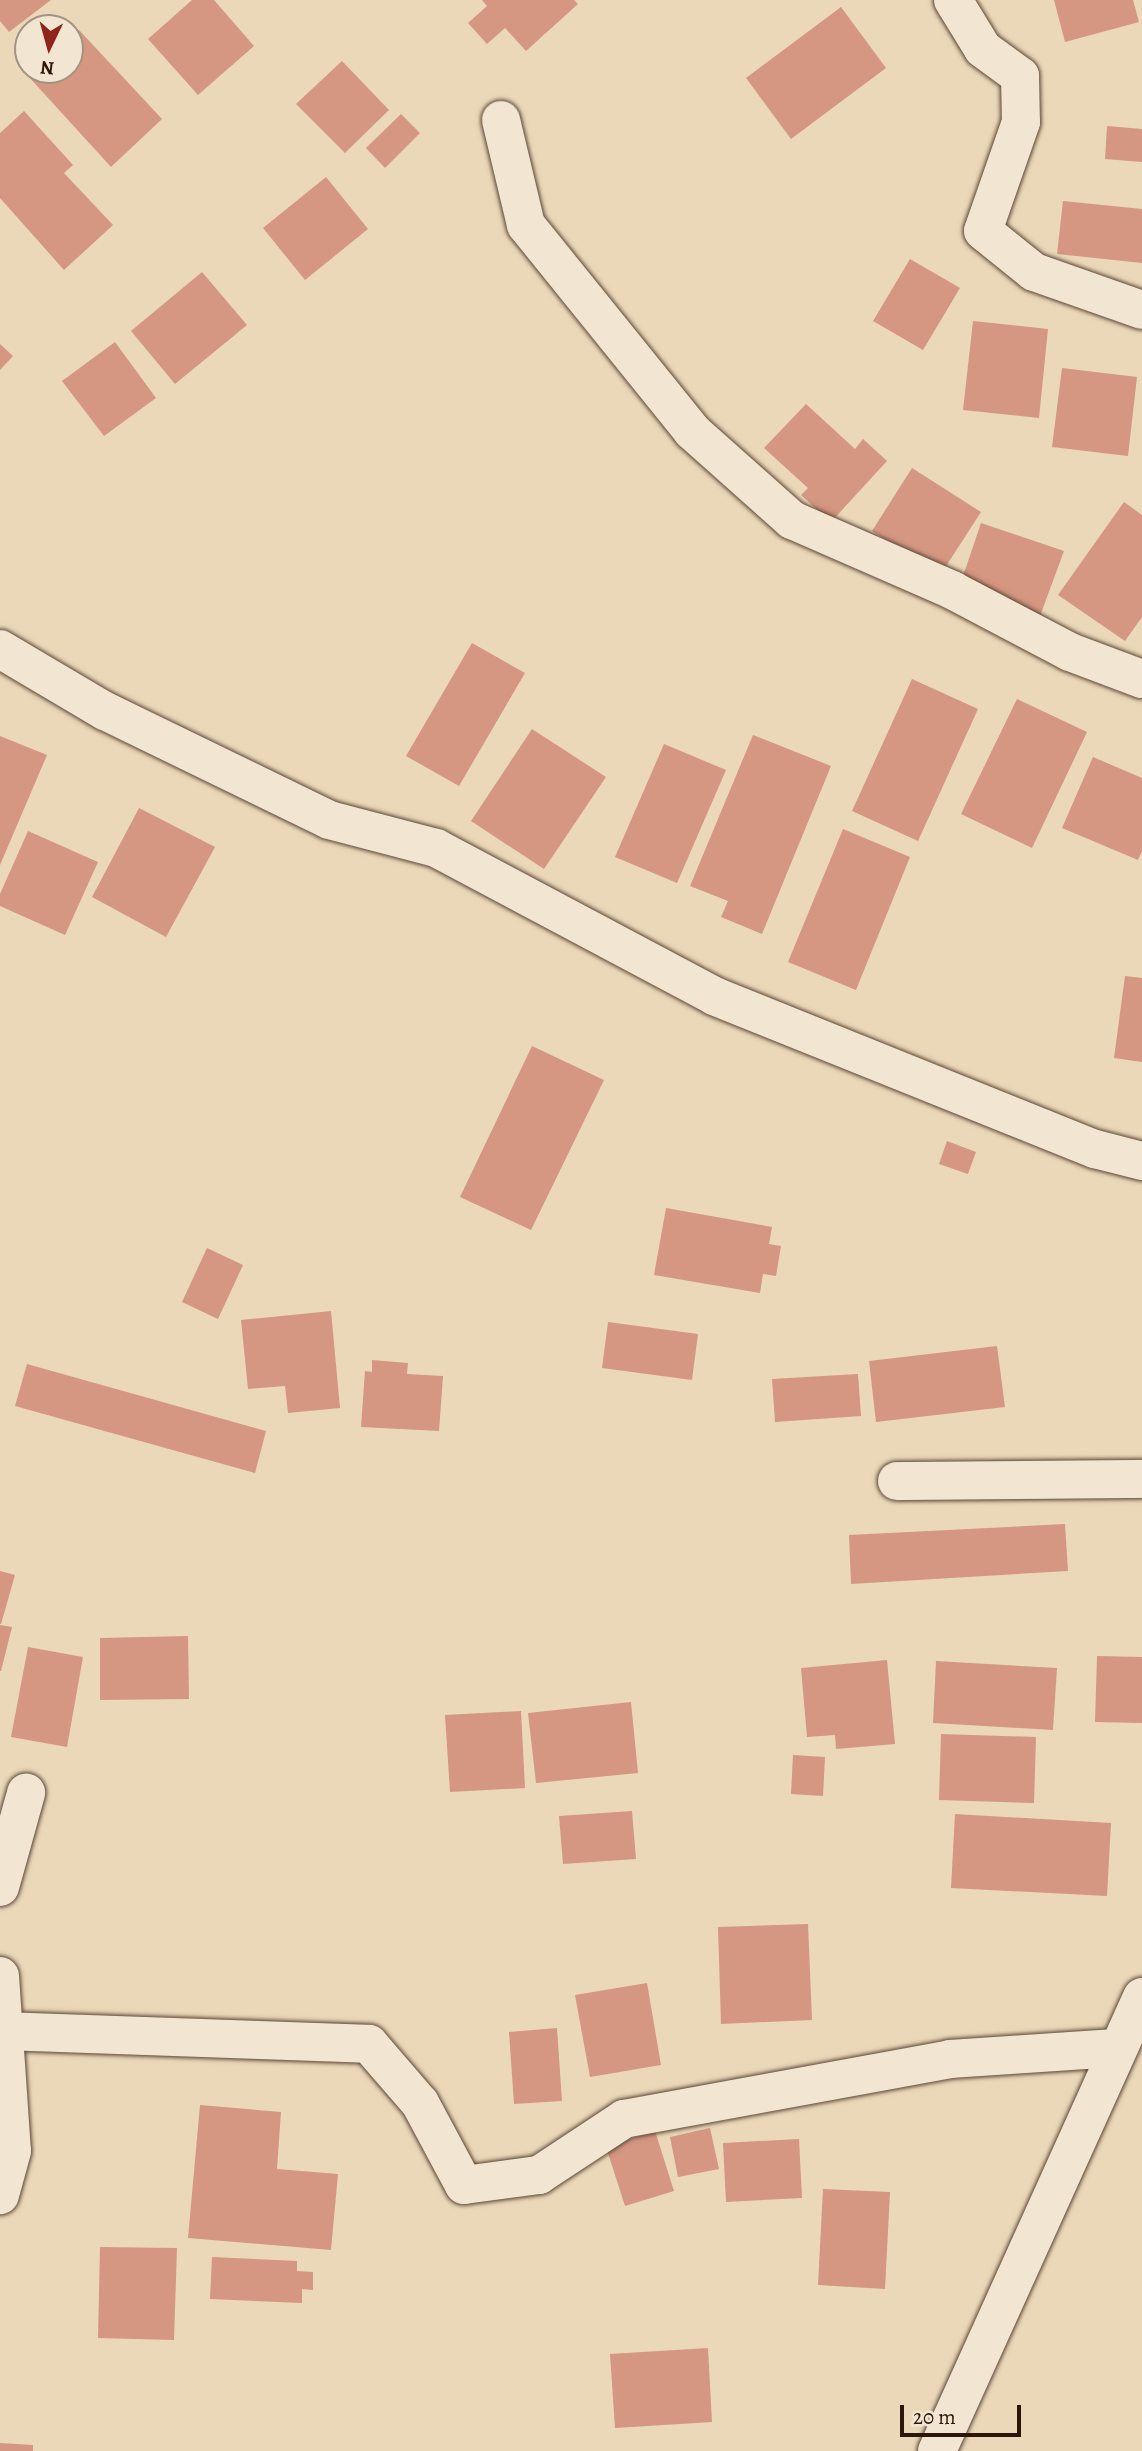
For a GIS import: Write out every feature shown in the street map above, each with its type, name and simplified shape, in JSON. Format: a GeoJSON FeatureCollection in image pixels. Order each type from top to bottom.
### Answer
{"type":"FeatureCollection","features":[{"type":"Feature","properties":{"kind":"street"},"geometry":{"type":"LineString","coordinates":[[953,0],[983,49],[1020,76],[1021,122],[983,231],[1034,272],[1142,310]]}},
{"type":"Feature","properties":{"kind":"street"},"geometry":{"type":"LineString","coordinates":[[501,120],[526,225],[692,431],[792,520],[952,590],[1070,652],[1142,678]]}},
{"type":"Feature","properties":{"kind":"street"},"geometry":{"type":"LineString","coordinates":[[0,649],[105,711],[329,820],[436,848],[714,996],[1082,1144],[1142,1161]]}},
{"type":"Feature","properties":{"kind":"street"},"geometry":{"type":"LineString","coordinates":[[897,1481],[1142,1479]]}},
{"type":"Feature","properties":{"kind":"street"},"geometry":{"type":"LineString","coordinates":[[0,1886],[26,1793]]}},
{"type":"Feature","properties":{"kind":"street"},"geometry":{"type":"LineString","coordinates":[[0,1976],[12,2151],[0,2195]]}},
{"type":"Feature","properties":{"kind":"street"},"geometry":{"type":"LineString","coordinates":[[937,2451],[1116,2048],[1142,1997]]}},
{"type":"Feature","properties":{"kind":"street"},"geometry":{"type":"LineString","coordinates":[[4,2031],[369,2044],[420,2103],[464,2185],[538,2175],[624,2119],[950,2059],[1116,2048]]}},
{"type":"Feature","properties":{"kind":"building"},"geometry":{"type":"Polygon","coordinates":[[[0,0],[51,0],[33,14],[14,14],[14,28],[9,32],[0,21],[0,0]]]}},
{"type":"Feature","properties":{"kind":"building"},"geometry":{"type":"Polygon","coordinates":[[[192,0],[214,0],[254,46],[198,95],[148,39],[192,0]]]}},
{"type":"Feature","properties":{"kind":"building"},"geometry":{"type":"Polygon","coordinates":[[[482,0],[574,0],[578,4],[526,51],[505,28],[487,44],[468,23],[487,6],[482,0]]]}},
{"type":"Feature","properties":{"kind":"building"},"geometry":{"type":"Polygon","coordinates":[[[1054,0],[1133,0],[1139,22],[1065,42],[1054,0]]]}},
{"type":"Feature","properties":{"kind":"building"},"geometry":{"type":"Polygon","coordinates":[[[841,7],[886,68],[791,139],[746,78],[841,7]]]}},
{"type":"Feature","properties":{"kind":"building"},"geometry":{"type":"Polygon","coordinates":[[[84,35],[162,119],[111,167],[35,84],[84,84],[84,35]]]}},
{"type":"Feature","properties":{"kind":"building"},"geometry":{"type":"Polygon","coordinates":[[[342,61],[389,110],[345,153],[296,104],[342,61]]]}},
{"type":"Feature","properties":{"kind":"building"},"geometry":{"type":"Polygon","coordinates":[[[24,111],[73,165],[64,173],[113,225],[64,270],[0,198],[0,133],[24,111]]]}},
{"type":"Feature","properties":{"kind":"building"},"geometry":{"type":"Polygon","coordinates":[[[401,114],[420,133],[385,168],[366,148],[401,114]]]}},
{"type":"Feature","properties":{"kind":"building"},"geometry":{"type":"Polygon","coordinates":[[[1107,126],[1142,129],[1142,162],[1105,159],[1107,126]]]}},
{"type":"Feature","properties":{"kind":"building"},"geometry":{"type":"Polygon","coordinates":[[[326,177],[368,229],[305,280],[263,228],[326,177]]]}},
{"type":"Feature","properties":{"kind":"building"},"geometry":{"type":"Polygon","coordinates":[[[1063,201],[1142,209],[1142,263],[1057,254],[1063,201]]]}},
{"type":"Feature","properties":{"kind":"building"},"geometry":{"type":"Polygon","coordinates":[[[910,259],[960,288],[923,350],[873,321],[910,259]]]}},
{"type":"Feature","properties":{"kind":"building"},"geometry":{"type":"Polygon","coordinates":[[[202,272],[247,325],[175,384],[131,331],[202,272]]]}},
{"type":"Feature","properties":{"kind":"building"},"geometry":{"type":"Polygon","coordinates":[[[973,321],[1048,329],[1039,418],[963,410],[973,321]]]}},
{"type":"Feature","properties":{"kind":"building"},"geometry":{"type":"Polygon","coordinates":[[[115,342],[156,398],[104,436],[62,381],[115,342]]]}},
{"type":"Feature","properties":{"kind":"building"},"geometry":{"type":"Polygon","coordinates":[[[0,344],[13,356],[0,370],[0,344]]]}},
{"type":"Feature","properties":{"kind":"building"},"geometry":{"type":"Polygon","coordinates":[[[1062,368],[1137,377],[1128,456],[1052,447],[1062,368]]]}},
{"type":"Feature","properties":{"kind":"building"},"geometry":{"type":"Polygon","coordinates":[[[806,404],[855,449],[863,439],[887,461],[831,522],[801,495],[808,488],[764,448],[806,404]]]}},
{"type":"Feature","properties":{"kind":"building"},"geometry":{"type":"Polygon","coordinates":[[[912,468],[981,512],[941,574],[872,531],[912,468]]]}},
{"type":"Feature","properties":{"kind":"building"},"geometry":{"type":"Polygon","coordinates":[[[1124,502],[1142,515],[1142,617],[1125,641],[1058,595],[1124,502]]]}},
{"type":"Feature","properties":{"kind":"building"},"geometry":{"type":"Polygon","coordinates":[[[981,523],[1064,551],[1040,616],[959,588],[981,523]]]}},
{"type":"Feature","properties":{"kind":"building"},"geometry":{"type":"Polygon","coordinates":[[[472,643],[525,673],[459,786],[406,756],[472,643]]]}},
{"type":"Feature","properties":{"kind":"building"},"geometry":{"type":"Polygon","coordinates":[[[912,679],[978,709],[918,841],[852,811],[912,679]]]}},
{"type":"Feature","properties":{"kind":"building"},"geometry":{"type":"Polygon","coordinates":[[[1017,699],[1087,732],[1032,848],[961,814],[1017,699]]]}},
{"type":"Feature","properties":{"kind":"building"},"geometry":{"type":"Polygon","coordinates":[[[532,729],[606,777],[544,869],[471,821],[532,729]]]}},
{"type":"Feature","properties":{"kind":"building"},"geometry":{"type":"Polygon","coordinates":[[[753,735],[831,766],[762,934],[721,917],[728,901],[690,886],[753,735]]]}},
{"type":"Feature","properties":{"kind":"building"},"geometry":{"type":"Polygon","coordinates":[[[0,736],[47,755],[0,865],[0,736]]]}},
{"type":"Feature","properties":{"kind":"building"},"geometry":{"type":"Polygon","coordinates":[[[664,744],[726,770],[677,883],[615,857],[664,744]]]}},
{"type":"Feature","properties":{"kind":"building"},"geometry":{"type":"Polygon","coordinates":[[[1093,757],[1142,778],[1142,851],[1138,860],[1062,828],[1093,757]]]}},
{"type":"Feature","properties":{"kind":"building"},"geometry":{"type":"Polygon","coordinates":[[[139,808],[215,847],[166,937],[92,897],[139,808]]]}},
{"type":"Feature","properties":{"kind":"building"},"geometry":{"type":"Polygon","coordinates":[[[843,829],[910,857],[856,990],[788,962],[843,829]]]}},
{"type":"Feature","properties":{"kind":"building"},"geometry":{"type":"Polygon","coordinates":[[[28,831],[98,862],[65,935],[0,906],[0,894],[28,831]]]}},
{"type":"Feature","properties":{"kind":"building"},"geometry":{"type":"Polygon","coordinates":[[[1125,976],[1142,978],[1142,1062],[1114,1058],[1125,976]]]}},
{"type":"Feature","properties":{"kind":"building"},"geometry":{"type":"Polygon","coordinates":[[[532,1046],[604,1080],[531,1230],[460,1197],[532,1046]]]}},
{"type":"Feature","properties":{"kind":"building"},"geometry":{"type":"Polygon","coordinates":[[[947,1141],[976,1152],[968,1174],[939,1164],[947,1141]]]}},
{"type":"Feature","properties":{"kind":"building"},"geometry":{"type":"Polygon","coordinates":[[[666,1208],[772,1227],[769,1244],[781,1246],[776,1276],[763,1274],[760,1293],[654,1275],[666,1208]]]}},
{"type":"Feature","properties":{"kind":"building"},"geometry":{"type":"Polygon","coordinates":[[[207,1248],[243,1265],[218,1319],[182,1302],[207,1248]]]}},
{"type":"Feature","properties":{"kind":"building"},"geometry":{"type":"Polygon","coordinates":[[[331,1311],[340,1408],[288,1413],[285,1386],[248,1389],[241,1320],[331,1311]]]}},
{"type":"Feature","properties":{"kind":"building"},"geometry":{"type":"Polygon","coordinates":[[[608,1322],[698,1334],[692,1380],[602,1368],[608,1322]]]}},
{"type":"Feature","properties":{"kind":"building"},"geometry":{"type":"Polygon","coordinates":[[[997,1346],[1005,1407],[876,1422],[869,1361],[997,1346]]]}},
{"type":"Feature","properties":{"kind":"building"},"geometry":{"type":"Polygon","coordinates":[[[372,1360],[408,1363],[407,1374],[443,1376],[439,1431],[361,1427],[365,1371],[372,1372],[372,1360]]]}},
{"type":"Feature","properties":{"kind":"building"},"geometry":{"type":"Polygon","coordinates":[[[27,1364],[266,1431],[255,1473],[15,1406],[27,1364]]]}},
{"type":"Feature","properties":{"kind":"building"},"geometry":{"type":"Polygon","coordinates":[[[858,1374],[861,1416],[775,1422],[772,1379],[858,1374]]]}},
{"type":"Feature","properties":{"kind":"building"},"geometry":{"type":"Polygon","coordinates":[[[1065,1524],[1068,1571],[851,1584],[849,1535],[1065,1524]]]}},
{"type":"Feature","properties":{"kind":"building"},"geometry":{"type":"Polygon","coordinates":[[[0,1571],[15,1575],[1,1624],[0,1624],[0,1571]]]}},
{"type":"Feature","properties":{"kind":"building"},"geometry":{"type":"Polygon","coordinates":[[[0,1625],[12,1627],[1,1671],[0,1671],[0,1625]]]}},
{"type":"Feature","properties":{"kind":"building"},"geometry":{"type":"Polygon","coordinates":[[[188,1636],[189,1699],[100,1700],[100,1638],[188,1636]]]}},
{"type":"Feature","properties":{"kind":"building"},"geometry":{"type":"Polygon","coordinates":[[[28,1647],[83,1657],[67,1747],[11,1737],[28,1647]]]}},
{"type":"Feature","properties":{"kind":"building"},"geometry":{"type":"Polygon","coordinates":[[[1097,1656],[1142,1657],[1142,1723],[1095,1722],[1097,1656]]]}},
{"type":"Feature","properties":{"kind":"building"},"geometry":{"type":"Polygon","coordinates":[[[887,1660],[895,1744],[836,1749],[835,1735],[807,1737],[801,1668],[887,1660]]]}},
{"type":"Feature","properties":{"kind":"building"},"geometry":{"type":"Polygon","coordinates":[[[936,1661],[1057,1668],[1053,1730],[933,1723],[936,1661]]]}},
{"type":"Feature","properties":{"kind":"building"},"geometry":{"type":"Polygon","coordinates":[[[631,1702],[638,1773],[536,1783],[528,1713],[631,1702]]]}},
{"type":"Feature","properties":{"kind":"building"},"geometry":{"type":"Polygon","coordinates":[[[521,1711],[525,1788],[450,1792],[445,1715],[521,1711]]]}},
{"type":"Feature","properties":{"kind":"building"},"geometry":{"type":"Polygon","coordinates":[[[941,1734],[1036,1737],[1034,1803],[939,1800],[941,1734]]]}},
{"type":"Feature","properties":{"kind":"building"},"geometry":{"type":"Polygon","coordinates":[[[793,1755],[825,1757],[823,1796],[791,1794],[793,1755]]]}},
{"type":"Feature","properties":{"kind":"building"},"geometry":{"type":"Polygon","coordinates":[[[632,1811],[636,1859],[563,1864],[559,1816],[632,1811]]]}},
{"type":"Feature","properties":{"kind":"building"},"geometry":{"type":"Polygon","coordinates":[[[955,1814],[1111,1823],[1107,1896],[951,1888],[955,1814]]]}},
{"type":"Feature","properties":{"kind":"building"},"geometry":{"type":"Polygon","coordinates":[[[808,1924],[812,2020],[721,2024],[718,1927],[808,1924]]]}},
{"type":"Feature","properties":{"kind":"building"},"geometry":{"type":"Polygon","coordinates":[[[647,1983],[661,2065],[590,2077],[575,1995],[647,1983]]]}},
{"type":"Feature","properties":{"kind":"building"},"geometry":{"type":"Polygon","coordinates":[[[557,2028],[562,2101],[514,2104],[509,2032],[557,2028]]]}},
{"type":"Feature","properties":{"kind":"building"},"geometry":{"type":"Polygon","coordinates":[[[200,2105],[281,2112],[277,2169],[338,2174],[331,2250],[188,2238],[200,2105]]]}},
{"type":"Feature","properties":{"kind":"building"},"geometry":{"type":"Polygon","coordinates":[[[710,2128],[719,2169],[678,2177],[670,2137],[710,2128]]]}},
{"type":"Feature","properties":{"kind":"building"},"geometry":{"type":"Polygon","coordinates":[[[655,2131],[674,2191],[625,2206],[606,2147],[655,2131]]]}},
{"type":"Feature","properties":{"kind":"building"},"geometry":{"type":"Polygon","coordinates":[[[799,2139],[802,2198],[726,2202],[723,2143],[799,2139]]]}},
{"type":"Feature","properties":{"kind":"building"},"geometry":{"type":"Polygon","coordinates":[[[823,2189],[890,2192],[885,2289],[818,2285],[823,2189]]]}},
{"type":"Feature","properties":{"kind":"building"},"geometry":{"type":"Polygon","coordinates":[[[100,2247],[177,2248],[174,2340],[98,2338],[100,2247]]]}},
{"type":"Feature","properties":{"kind":"building"},"geometry":{"type":"Polygon","coordinates":[[[212,2257],[297,2261],[297,2271],[313,2272],[313,2290],[302,2289],[302,2303],[210,2299],[212,2257]]]}},
{"type":"Feature","properties":{"kind":"building"},"geometry":{"type":"Polygon","coordinates":[[[708,2348],[712,2422],[615,2428],[610,2354],[708,2348]]]}},
{"type":"Feature","properties":{"kind":"building"},"geometry":{"type":"Polygon","coordinates":[[[0,2443],[33,2445],[33,2451],[0,2451],[0,2443]]]}}]}
